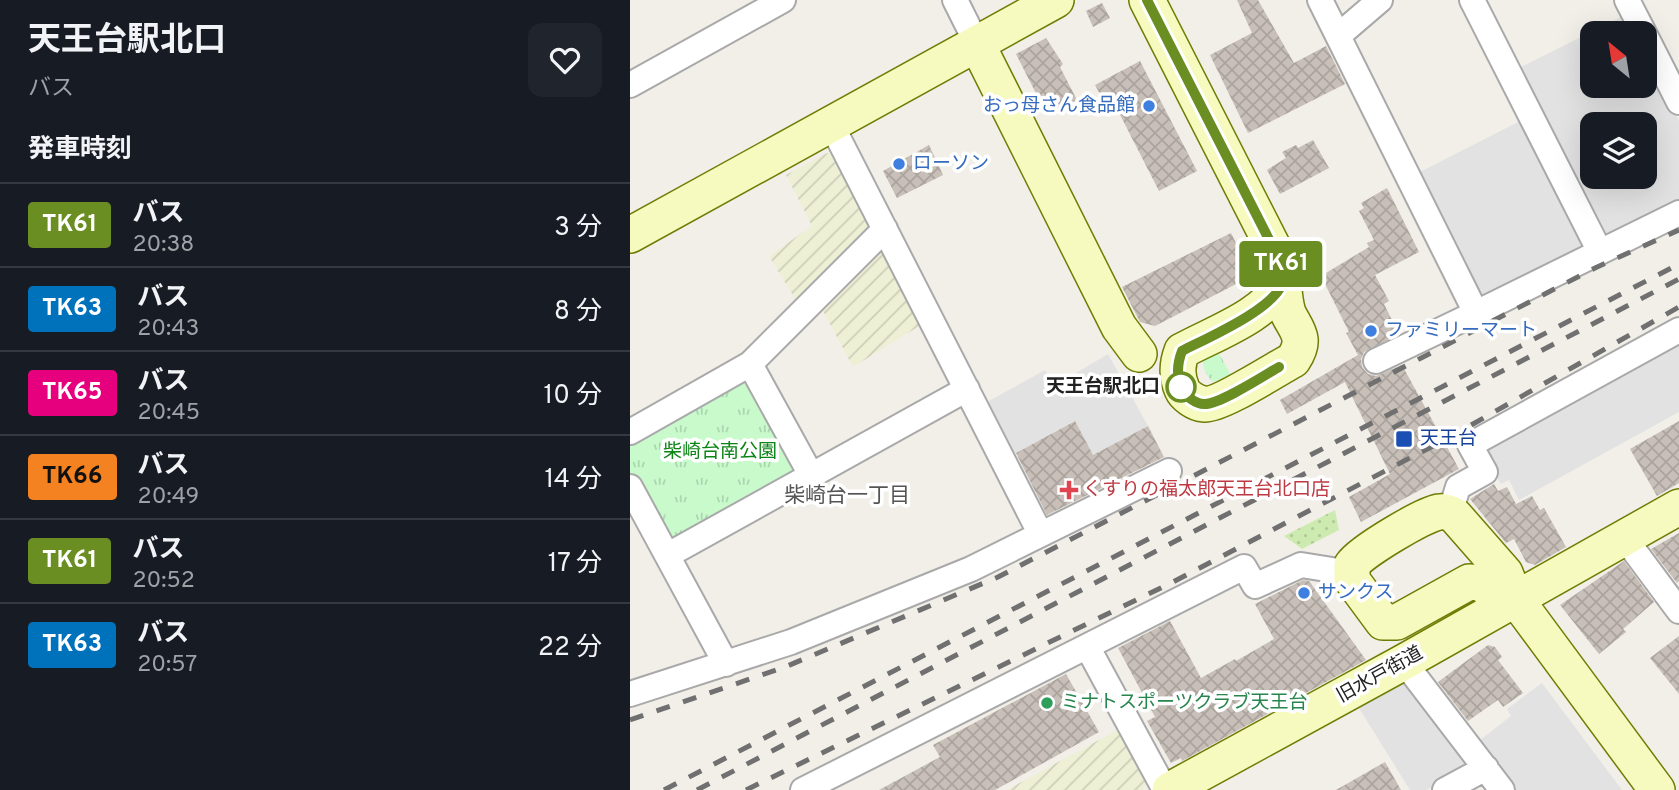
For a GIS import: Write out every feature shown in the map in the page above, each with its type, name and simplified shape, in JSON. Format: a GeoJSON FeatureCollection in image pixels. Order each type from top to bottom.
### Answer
{"type":"FeatureCollection","features":[{"type":"Feature","properties":{"kind":"street"},"geometry":{"type":"LineString","coordinates":[[630,85],[783,0]]}},
{"type":"Feature","properties":{"kind":"street"},"geometry":{"type":"LineString","coordinates":[[955,0],[1119,327],[1139,355],[1183,393],[1194,401],[1205,404],[1293,360],[1301,341],[1277,301],[1281,263],[1147,0]]}},
{"type":"Feature","properties":{"kind":"street"},"geometry":{"type":"LineString","coordinates":[[630,235],[1056,0]]}},
{"type":"Feature","properties":{"kind":"street"},"geometry":{"type":"LineString","coordinates":[[1320,0],[1476,313]]}},
{"type":"Feature","properties":{"kind":"street"},"geometry":{"type":"LineString","coordinates":[[1338,36],[1380,0]]}},
{"type":"Feature","properties":{"kind":"street"},"geometry":{"type":"LineString","coordinates":[[1472,0],[1600,252]]}},
{"type":"Feature","properties":{"kind":"street"},"geometry":{"type":"LineString","coordinates":[[1627,0],[1638,21]]}},
{"type":"Feature","properties":{"kind":"street"},"geometry":{"type":"LineString","coordinates":[[1657,56],[1676,90]]}},
{"type":"Feature","properties":{"kind":"street"},"geometry":{"type":"LineString","coordinates":[[831,124],[1040,533]]}},
{"type":"Feature","properties":{"kind":"street"},"geometry":{"type":"LineString","coordinates":[[1376,361],[1679,214]]}},
{"type":"Feature","properties":{"kind":"street"},"geometry":{"type":"LineString","coordinates":[[630,432],[750,365],[885,229]]}},
{"type":"Feature","properties":{"kind":"street"},"geometry":{"type":"LineString","coordinates":[[1139,355],[1182,351],[1277,301]]}},
{"type":"Feature","properties":{"kind":"street"},"geometry":{"type":"LineString","coordinates":[[1450,513],[1458,487],[1485,472],[1470,444],[1679,330]]}},
{"type":"Feature","properties":{"kind":"street"},"geometry":{"type":"LineString","coordinates":[[1182,351],[1177,364],[1183,393]]}},
{"type":"Feature","properties":{"kind":"street"},"geometry":{"type":"LineString","coordinates":[[750,365],[811,475]]}},
{"type":"Feature","properties":{"kind":"street"},"geometry":{"type":"LineString","coordinates":[[667,555],[967,389]]}},
{"type":"Feature","properties":{"kind":"street"},"geometry":{"type":"LineString","coordinates":[[630,694],[791,642],[959,574],[1169,471]]}},
{"type":"Feature","properties":{"kind":"street"},"geometry":{"type":"LineString","coordinates":[[630,487],[726,664]]}},
{"type":"Feature","properties":{"kind":"street","name":"旧水戸街道"},"geometry":{"type":"LineString","coordinates":[[1170,790],[1679,507]]}},
{"type":"Feature","properties":{"kind":"street"},"geometry":{"type":"LineString","coordinates":[[1515,598],[1491,591],[1481,583],[1469,582],[1397,622],[1383,622],[1355,586],[1351,573],[1352,565],[1369,548],[1437,512],[1450,513],[1505,573],[1515,598],[1657,790]]}},
{"type":"Feature","properties":{"kind":"street"},"geometry":{"type":"LineString","coordinates":[[1624,537],[1679,611]]}},
{"type":"Feature","properties":{"kind":"street"},"geometry":{"type":"LineString","coordinates":[[803,790],[1244,567],[1255,586],[1301,565],[1351,573]]}},
{"type":"Feature","properties":{"kind":"street"},"geometry":{"type":"LineString","coordinates":[[1088,648],[1165,790]]}},
{"type":"Feature","properties":{"kind":"street"},"geometry":{"type":"LineString","coordinates":[[1404,662],[1502,790]]}},
{"type":"Feature","properties":{"kind":"street"},"geometry":{"type":"LineString","coordinates":[[1445,790],[1486,768]]}},
{"type":"Feature","properties":{"kind":"green space"},"geometry":{"type":"Polygon","coordinates":[[[827,153],[834,155],[872,222],[871,232],[800,307],[769,256],[812,226],[786,175],[827,153]]]}},
{"type":"Feature","properties":{"kind":"green space"},"geometry":{"type":"Polygon","coordinates":[[[878,252],[890,255],[924,323],[853,367],[823,311],[878,252]]]}},
{"type":"Feature","properties":{"kind":"green space"},"geometry":{"type":"Polygon","coordinates":[[[1217,350],[1231,375],[1213,382],[1205,370],[1203,355],[1217,350]]]}},
{"type":"Feature","properties":{"kind":"green space","name":"柴崎台南公園"},"geometry":{"type":"Polygon","coordinates":[[[742,378],[750,380],[797,465],[793,474],[673,539],[666,538],[630,474],[630,441],[742,378]]]}},
{"type":"Feature","properties":{"kind":"green space"},"geometry":{"type":"Polygon","coordinates":[[[1335,510],[1339,530],[1302,549],[1284,536],[1335,510]]]}},
{"type":"Feature","properties":{"kind":"green space"},"geometry":{"type":"Polygon","coordinates":[[[1121,728],[1148,777],[1143,790],[1007,790],[1121,728]]]}},
{"type":"Feature","properties":{"kind":"shaded area"},"geometry":{"type":"Polygon","coordinates":[[[1625,15],[1628,21],[1613,21],[1625,15]]]}},
{"type":"Feature","properties":{"kind":"shaded area"},"geometry":{"type":"Polygon","coordinates":[[[1580,38],[1580,98],[1657,98],[1657,78],[1679,121],[1679,203],[1610,237],[1601,235],[1519,68],[1580,38]]]}},
{"type":"Feature","properties":{"kind":"shaded area"},"geometry":{"type":"Polygon","coordinates":[[[1524,119],[1584,241],[1582,251],[1486,297],[1477,294],[1416,174],[1524,119]]]}},
{"type":"Feature","properties":{"kind":"shaded area"},"geometry":{"type":"Polygon","coordinates":[[[1679,339],[1679,412],[1519,500],[1509,480],[1501,484],[1481,450],[1679,339]]]}},
{"type":"Feature","properties":{"kind":"shaded area"},"geometry":{"type":"Polygon","coordinates":[[[1108,354],[1148,426],[1093,455],[1074,421],[1014,454],[987,402],[1045,370],[1054,386],[1108,354]]]}},
{"type":"Feature","properties":{"kind":"shaded area"},"geometry":{"type":"Polygon","coordinates":[[[1403,679],[1468,760],[1466,768],[1426,790],[1410,790],[1357,705],[1403,679]]]}},
{"type":"Feature","properties":{"kind":"shaded area"},"geometry":{"type":"Polygon","coordinates":[[[1542,683],[1622,790],[1509,790],[1475,744],[1511,716],[1507,709],[1542,683]]]}},
{"type":"Feature","properties":{"kind":"building"},"geometry":{"type":"Polygon","coordinates":[[[1237,0],[1258,0],[1294,63],[1326,46],[1345,84],[1248,133],[1210,55],[1252,33],[1237,0]]]}},
{"type":"Feature","properties":{"kind":"building"},"geometry":{"type":"Polygon","coordinates":[[[1102,3],[1110,18],[1093,27],[1086,11],[1102,3]]]}},
{"type":"Feature","properties":{"kind":"building"},"geometry":{"type":"Polygon","coordinates":[[[1046,38],[1063,64],[1060,67],[1077,100],[1047,115],[1016,54],[1046,38]]]}},
{"type":"Feature","properties":{"kind":"building"},"geometry":{"type":"Polygon","coordinates":[[[1140,61],[1197,171],[1159,191],[1113,101],[1106,105],[1095,85],[1140,61]]]}},
{"type":"Feature","properties":{"kind":"building"},"geometry":{"type":"Polygon","coordinates":[[[1313,140],[1329,168],[1280,194],[1267,170],[1286,158],[1282,152],[1313,140]]]}},
{"type":"Feature","properties":{"kind":"building"},"geometry":{"type":"Polygon","coordinates":[[[929,145],[943,175],[897,198],[883,171],[929,145]]]}},
{"type":"Feature","properties":{"kind":"building"},"geometry":{"type":"Polygon","coordinates":[[[1387,188],[1419,252],[1375,275],[1389,301],[1384,304],[1399,334],[1364,352],[1362,367],[1368,374],[1376,376],[1402,365],[1459,469],[1361,522],[1349,497],[1390,474],[1345,382],[1287,414],[1280,400],[1358,355],[1321,276],[1369,247],[1367,243],[1374,240],[1359,211],[1364,208],[1361,203],[1387,188]]]}},
{"type":"Feature","properties":{"kind":"building"},"geometry":{"type":"Polygon","coordinates":[[[1231,233],[1247,265],[1240,282],[1155,326],[1140,322],[1122,287],[1231,233]]]}},
{"type":"Feature","properties":{"kind":"building","name":"くすりの福太郎天王台北口店"},"geometry":{"type":"Polygon","coordinates":[[[1075,421],[1093,455],[1148,426],[1164,457],[1047,515],[1016,453],[1075,421]]]}},
{"type":"Feature","properties":{"kind":"building"},"geometry":{"type":"Polygon","coordinates":[[[1679,421],[1679,483],[1657,496],[1630,449],[1679,421]]]}},
{"type":"Feature","properties":{"kind":"building"},"geometry":{"type":"Polygon","coordinates":[[[1494,484],[1498,491],[1507,487],[1516,504],[1532,496],[1540,510],[1544,508],[1566,547],[1535,565],[1526,562],[1514,539],[1506,543],[1470,499],[1494,484]]]}},
{"type":"Feature","properties":{"kind":"building"},"geometry":{"type":"Polygon","coordinates":[[[1679,533],[1679,581],[1677,583],[1651,549],[1679,533]]]}},
{"type":"Feature","properties":{"kind":"building"},"geometry":{"type":"Polygon","coordinates":[[[1624,561],[1654,602],[1623,629],[1626,632],[1599,654],[1560,605],[1624,561]]]}},
{"type":"Feature","properties":{"kind":"building"},"geometry":{"type":"Polygon","coordinates":[[[1303,580],[1309,581],[1366,660],[1182,761],[1181,758],[1171,763],[1147,721],[1155,717],[1118,648],[1170,621],[1201,678],[1274,639],[1255,604],[1303,580]]]}},
{"type":"Feature","properties":{"kind":"building"},"geometry":{"type":"Polygon","coordinates":[[[1679,636],[1679,694],[1650,658],[1679,636]]]}},
{"type":"Feature","properties":{"kind":"building"},"geometry":{"type":"Polygon","coordinates":[[[1488,645],[1495,647],[1502,657],[1498,660],[1523,693],[1503,707],[1498,700],[1468,721],[1438,682],[1488,645]]]}},
{"type":"Feature","properties":{"kind":"building","name":"ミナトスポーツクラブ天王台"},"geometry":{"type":"Polygon","coordinates":[[[1066,674],[1099,732],[995,790],[879,790],[940,757],[933,745],[1066,674]]]}},
{"type":"Feature","properties":{"kind":"building"},"geometry":{"type":"Polygon","coordinates":[[[1385,762],[1401,790],[1336,790],[1385,762]]]}},
{"type":"Feature","properties":{"kind":"railway"},"geometry":{"type":"LineString","coordinates":[[630,720],[785,667],[998,577],[1595,268],[1679,230]]}},
{"type":"Feature","properties":{"kind":"railway"},"geometry":{"type":"LineString","coordinates":[[664,790],[1679,264]]}},
{"type":"Feature","properties":{"kind":"railway"},"geometry":{"type":"LineString","coordinates":[[697,790],[1679,279]]}},
{"type":"Feature","properties":{"kind":"railway"},"geometry":{"type":"LineString","coordinates":[[746,790],[1171,583],[1450,437],[1679,307]]}},
{"type":"Feature","properties":{"kind":"bus line","name":"TK61"},"geometry":{"type":"LineString","coordinates":[[1147,0],[1281,263],[1284,282],[1269,302],[1259,310],[1182,351],[1177,364],[1183,393],[1194,401],[1205,404],[1219,400],[1279,367]]}},
{"type":"Feature","properties":{"kind":"place","name":"おっ母さん食品館"},"geometry":{"type":"Point","coordinates":[1149,106]}},
{"type":"Feature","properties":{"kind":"place","name":"ローソン"},"geometry":{"type":"Point","coordinates":[899,164]}},
{"type":"Feature","properties":{"kind":"place","name":"ファミリーマート"},"geometry":{"type":"Point","coordinates":[1371,331]}},
{"type":"Feature","properties":{"kind":"place","name":"天王台駅北口"},"geometry":{"type":"Point","coordinates":[1181,387]}},
{"type":"Feature","properties":{"kind":"place","name":"天王台"},"geometry":{"type":"Point","coordinates":[1404,439]}},
{"type":"Feature","properties":{"kind":"place","name":"くすりの福太郎天王台北口店"},"geometry":{"type":"Point","coordinates":[1069,490]}},
{"type":"Feature","properties":{"kind":"place","name":"サンクス"},"geometry":{"type":"Point","coordinates":[1304,593]}},
{"type":"Feature","properties":{"kind":"place","name":"ミナトスポーツクラブ天王台"},"geometry":{"type":"Point","coordinates":[1047,703]}},
{"type":"Feature","properties":{"kind":"district","name":"柴崎台一丁目"},"geometry":{"type":"Point","coordinates":[847,496]}}]}
